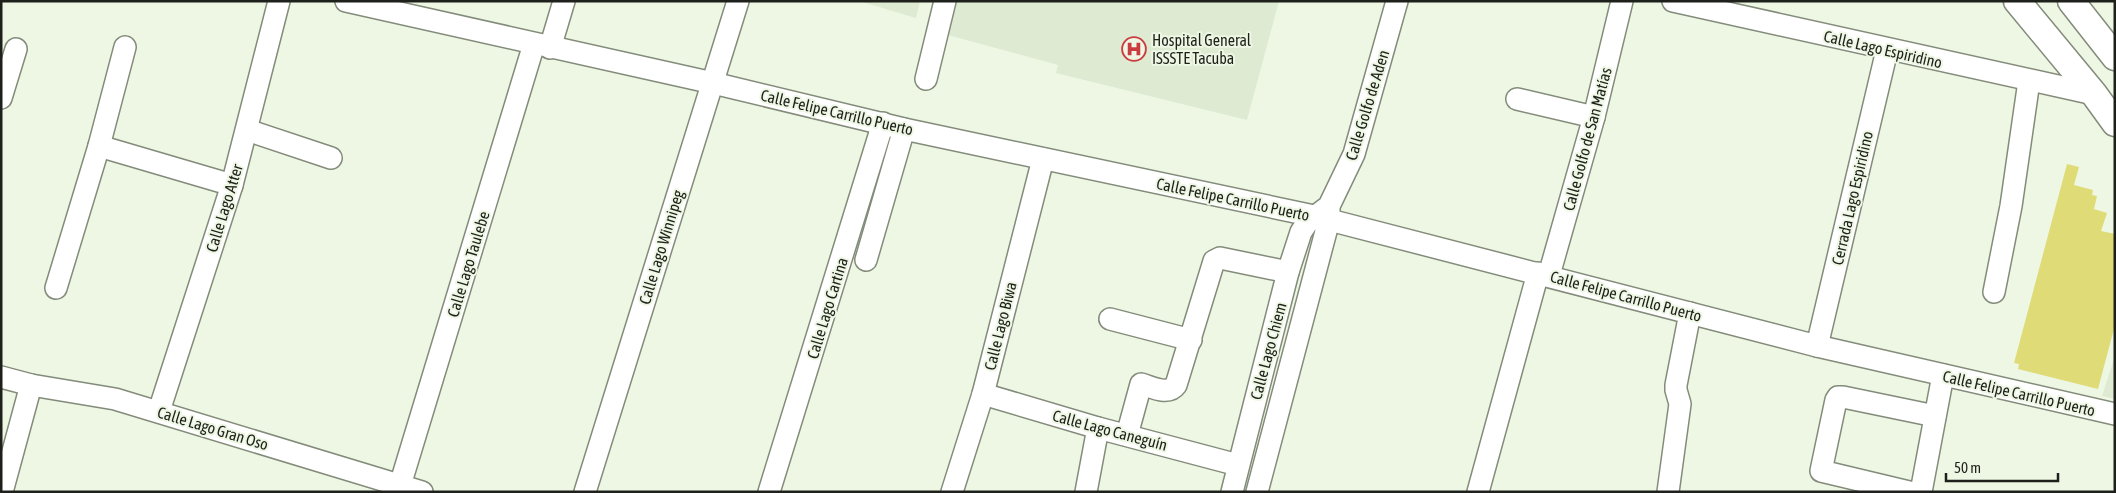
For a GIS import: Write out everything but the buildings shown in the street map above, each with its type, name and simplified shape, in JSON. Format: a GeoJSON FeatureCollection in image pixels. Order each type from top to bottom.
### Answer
{"type":"FeatureCollection","features":[{"type":"Feature","properties":{"kind":"main road"},"geometry":{"type":"LineString","coordinates":[[2017,1],[2094,94],[2115,123]]}},
{"type":"Feature","properties":{"kind":"main road"},"geometry":{"type":"LineString","coordinates":[[2071,1],[2115,57]]}},
{"type":"Feature","properties":{"kind":"street","name":"Calle Lago Atter"},"geometry":{"type":"LineString","coordinates":[[159,411],[232,185],[279,1]]}},
{"type":"Feature","properties":{"kind":"street","name":"Calle Felipe Carrillo Puerto"},"geometry":{"type":"LineString","coordinates":[[346,1],[542,46],[713,82],[893,126],[1043,159],[1324,214],[1817,346],[2115,414]]}},
{"type":"Feature","properties":{"kind":"street","name":"Calle Lago Taulebe"},"geometry":{"type":"LineString","coordinates":[[399,488],[542,46],[564,1]]}},
{"type":"Feature","properties":{"kind":"street","name":"Calle Lago Winnipeg"},"geometry":{"type":"LineString","coordinates":[[584,492],[738,1]]}},
{"type":"Feature","properties":{"kind":"street"},"geometry":{"type":"LineString","coordinates":[[926,79],[945,1]]}},
{"type":"Feature","properties":{"kind":"street","name":"Calle Golfo de Aden"},"geometry":{"type":"LineString","coordinates":[[1324,214],[1354,154],[1397,1]]}},
{"type":"Feature","properties":{"kind":"street","name":"Calle Golfo de San Matías"},"geometry":{"type":"LineString","coordinates":[[1478,492],[1594,117],[1622,1]]}},
{"type":"Feature","properties":{"kind":"street","name":"Calle Lago Espiridino"},"geometry":{"type":"LineString","coordinates":[[1673,1],[1887,50],[2094,94]]}},
{"type":"Feature","properties":{"kind":"street"},"geometry":{"type":"LineString","coordinates":[[56,288],[99,146],[125,48]]}},
{"type":"Feature","properties":{"kind":"street"},"geometry":{"type":"LineString","coordinates":[[1,98],[5,71],[16,49]]}},
{"type":"Feature","properties":{"kind":"street","name":"Cerrada Lago Espiridino"},"geometry":{"type":"LineString","coordinates":[[1817,346],[1887,50]]}},
{"type":"Feature","properties":{"kind":"street"},"geometry":{"type":"LineString","coordinates":[[1994,292],[2011,206],[2029,80]]}},
{"type":"Feature","properties":{"kind":"street"},"geometry":{"type":"LineString","coordinates":[[1518,99],[1594,117]]}},
{"type":"Feature","properties":{"kind":"street"},"geometry":{"type":"LineString","coordinates":[[866,260],[893,126]]}},
{"type":"Feature","properties":{"kind":"street","name":"Calle Lago Cartina"},"geometry":{"type":"LineString","coordinates":[[770,492],[893,126]]}},
{"type":"Feature","properties":{"kind":"street"},"geometry":{"type":"LineString","coordinates":[[247,130],[331,158]]}},
{"type":"Feature","properties":{"kind":"street"},"geometry":{"type":"LineString","coordinates":[[99,146],[232,185]]}},
{"type":"Feature","properties":{"kind":"street","name":"Calle Lago Biwa"},"geometry":{"type":"LineString","coordinates":[[952,492],[982,394],[1043,159]]}},
{"type":"Feature","properties":{"kind":"street","name":"Calle Lago Chiem"},"geometry":{"type":"LineString","coordinates":[[1232,492],[1288,272],[1301,232],[1324,214]]}},
{"type":"Feature","properties":{"kind":"street","name":"Calle Lago Chiem"},"geometry":{"type":"LineString","coordinates":[[1257,492],[1324,214]]}},
{"type":"Feature","properties":{"kind":"street"},"geometry":{"type":"LineString","coordinates":[[1127,435],[1140,384],[1168,391],[1173,390],[1176,385],[1214,261],[1220,258],[1288,272]]}},
{"type":"Feature","properties":{"kind":"street"},"geometry":{"type":"LineString","coordinates":[[1668,492],[1680,404],[1676,385],[1690,313]]}},
{"type":"Feature","properties":{"kind":"street"},"geometry":{"type":"LineString","coordinates":[[1110,320],[1191,340]]}},
{"type":"Feature","properties":{"kind":"street"},"geometry":{"type":"LineString","coordinates":[[1921,492],[1943,376]]}},
{"type":"Feature","properties":{"kind":"street","name":"Calle Lago Gran Oso"},"geometry":{"type":"LineString","coordinates":[[1,377],[31,385],[84,392],[159,411],[399,488],[422,492]]}},
{"type":"Feature","properties":{"kind":"street"},"geometry":{"type":"LineString","coordinates":[[2,492],[31,385]]}},
{"type":"Feature","properties":{"kind":"street","name":"Calle Lago Caneguín"},"geometry":{"type":"LineString","coordinates":[[982,394],[1098,428],[1238,465]]}},
{"type":"Feature","properties":{"kind":"street"},"geometry":{"type":"LineString","coordinates":[[1909,492],[1821,471],[1836,400],[1838,397],[1843,397],[1935,416]]}},
{"type":"Feature","properties":{"kind":"street"},"geometry":{"type":"LineString","coordinates":[[1086,492],[1098,428]]}},
{"type":"Feature","properties":{"kind":"shaded area"},"geometry":{"type":"Polygon","coordinates":[[[859,1],[920,1],[916,18],[859,1]]]}},
{"type":"Feature","properties":{"kind":"shaded area","name":"Hospital General ISSSTE Tacuba"},"geometry":{"type":"Polygon","coordinates":[[[951,1],[1279,1],[1247,120],[1056,73],[1058,65],[944,34],[951,1]]]}},
{"type":"Feature","properties":{"kind":"shaded area"},"geometry":{"type":"Polygon","coordinates":[[[2115,356],[2115,399],[2102,396],[2115,356]]]}},
{"type":"Feature","properties":{"kind":"place","name":"Hospital General ISSSTE Tacuba"},"geometry":{"type":"Point","coordinates":[1134,49]}}]}
